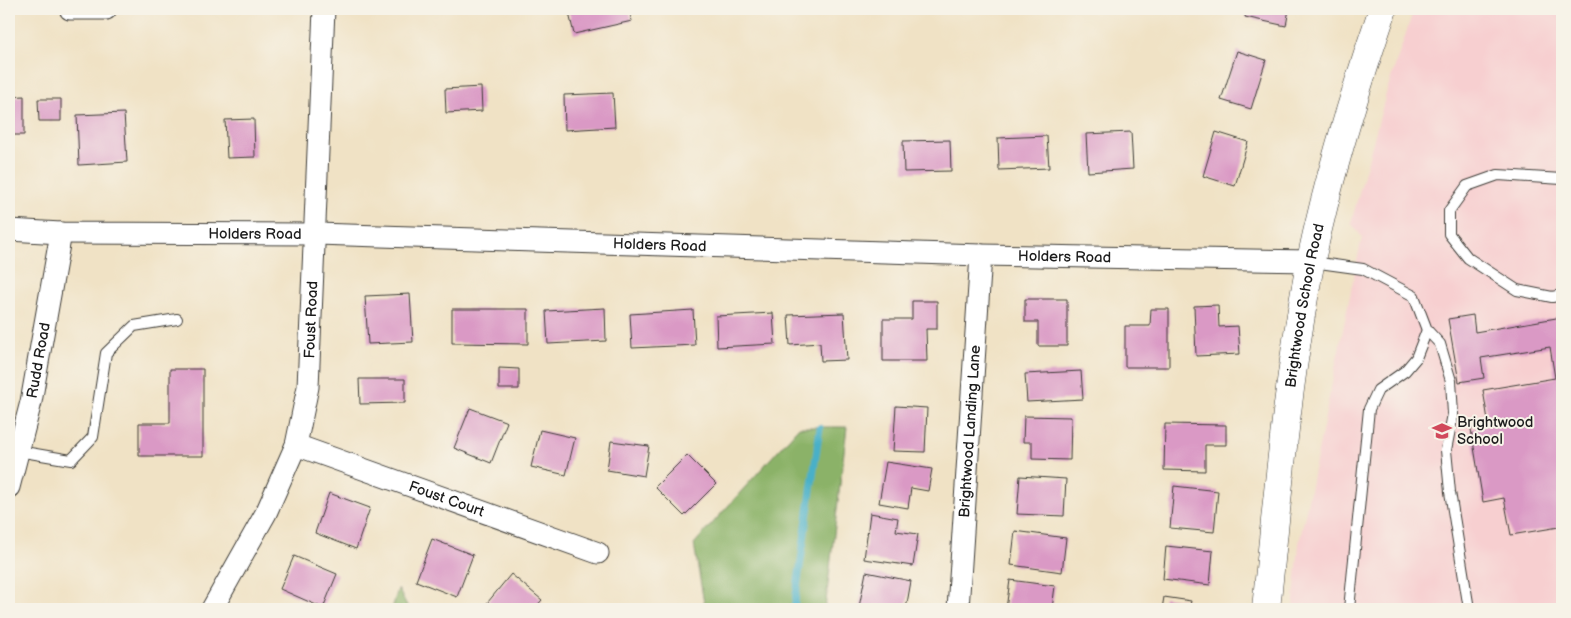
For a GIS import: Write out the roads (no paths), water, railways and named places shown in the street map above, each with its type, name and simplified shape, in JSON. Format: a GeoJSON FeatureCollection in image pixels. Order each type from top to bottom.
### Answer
{"type":"FeatureCollection","features":[{"type":"Feature","properties":{"kind":"main road","name":"Brightwood School Road"},"geometry":{"type":"LineString","coordinates":[[1266,609],[1287,414],[1311,261],[1337,154],[1383,9]]}},
{"type":"Feature","properties":{"kind":"street"},"geometry":{"type":"LineString","coordinates":[[70,9],[106,9]]}},
{"type":"Feature","properties":{"kind":"street","name":"Foust Road"},"geometry":{"type":"LineString","coordinates":[[212,609],[266,513],[296,445],[308,388],[324,9]]}},
{"type":"Feature","properties":{"kind":"street","name":"Holders Road"},"geometry":{"type":"LineString","coordinates":[[9,230],[61,233],[316,234],[981,255],[1311,261]]}},
{"type":"Feature","properties":{"kind":"street","name":"Rudd Road"},"geometry":{"type":"LineString","coordinates":[[9,487],[31,402],[61,233]]}},
{"type":"Feature","properties":{"kind":"street","name":"Brightwood Landing Lane"},"geometry":{"type":"LineString","coordinates":[[958,609],[981,255]]}},
{"type":"Feature","properties":{"kind":"street","name":"Foust Court"},"geometry":{"type":"LineString","coordinates":[[296,445],[598,552]]}},
{"type":"Feature","properties":{"kind":"lane"},"geometry":{"type":"LineString","coordinates":[[1562,178],[1498,175],[1467,186],[1449,211],[1449,234],[1468,258],[1517,290],[1552,296],[1562,295]]}},
{"type":"Feature","properties":{"kind":"lane"},"geometry":{"type":"LineString","coordinates":[[1311,261],[1363,269],[1414,296],[1427,330],[1440,344],[1451,381],[1453,414],[1446,450],[1450,492],[1469,609]]}},
{"type":"Feature","properties":{"kind":"lane"},"geometry":{"type":"LineString","coordinates":[[18,451],[71,460],[93,436],[106,353],[134,326],[177,319]]}},
{"type":"Feature","properties":{"kind":"lane"},"geometry":{"type":"LineString","coordinates":[[1349,609],[1369,409],[1378,390],[1405,371],[1416,358],[1427,330]]}},
{"type":"Feature","properties":{"kind":"waterway"},"geometry":{"type":"LineString","coordinates":[[794,609],[820,428]]}},
{"type":"Feature","properties":{"kind":"place","name":"Brightwood School"},"geometry":{"type":"Point","coordinates":[1442,431]}}]}
